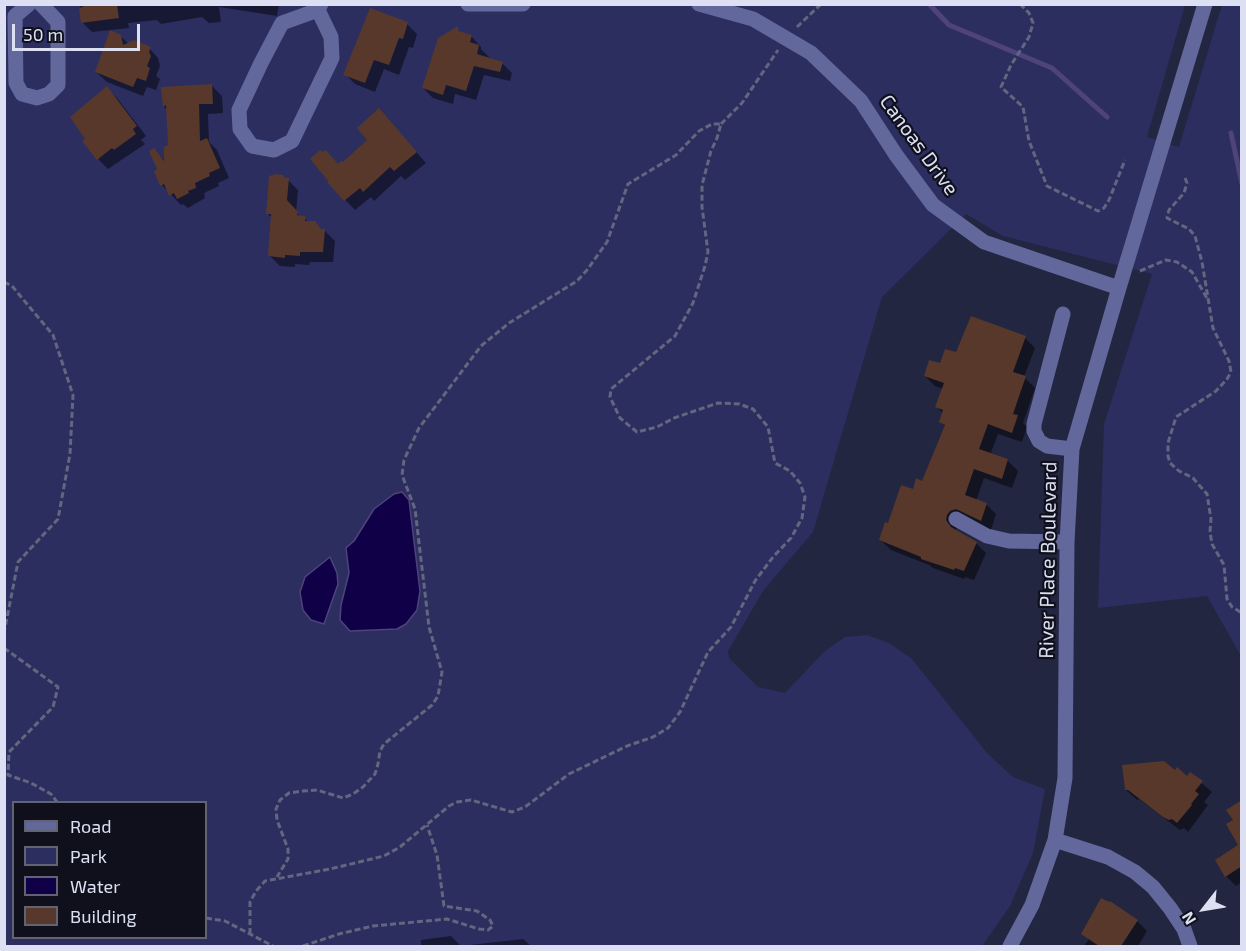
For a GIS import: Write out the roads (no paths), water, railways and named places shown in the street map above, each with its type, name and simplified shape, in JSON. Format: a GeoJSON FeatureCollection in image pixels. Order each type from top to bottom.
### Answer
{"type":"FeatureCollection","features":[{"type":"Feature","properties":{"kind":"street"},"geometry":{"type":"LineString","coordinates":[[29,4],[15,16],[16,83],[22,94],[37,98],[49,94],[58,85],[58,22],[40,4]]}},
{"type":"Feature","properties":{"kind":"street"},"geometry":{"type":"LineString","coordinates":[[468,4],[523,4]]}},
{"type":"Feature","properties":{"kind":"street","name":"Canoas Drive"},"geometry":{"type":"LineString","coordinates":[[699,4],[753,19],[811,53],[861,101],[896,155],[933,205],[984,242],[1121,282]]}},
{"type":"Feature","properties":{"kind":"street","name":"River Place Boulevard"},"geometry":{"type":"LineString","coordinates":[[1010,946],[1032,905],[1055,840],[1065,778],[1067,542],[1072,449],[1205,4]]}},
{"type":"Feature","properties":{"kind":"street"},"geometry":{"type":"LineString","coordinates":[[319,7],[331,37],[332,58],[292,141],[274,150],[252,146],[240,129],[239,110],[261,63],[282,22],[319,7]]}},
{"type":"Feature","properties":{"kind":"street"},"geometry":{"type":"LineString","coordinates":[[1063,314],[1034,431],[1039,441],[1047,446],[1072,449]]}},
{"type":"Feature","properties":{"kind":"street"},"geometry":{"type":"LineString","coordinates":[[956,519],[987,536],[1010,541],[1067,542]]}},
{"type":"Feature","properties":{"kind":"street"},"geometry":{"type":"LineString","coordinates":[[1055,840],[1108,857],[1135,872],[1153,887],[1170,908],[1184,929],[1190,946]]}},
{"type":"Feature","properties":{"kind":"water"},"geometry":{"type":"Polygon","coordinates":[[[402,492],[409,500],[420,591],[417,610],[406,624],[397,629],[350,631],[340,620],[341,605],[349,573],[346,548],[354,541],[374,509],[394,494],[402,492]]]}},
{"type":"Feature","properties":{"kind":"water"},"geometry":{"type":"Polygon","coordinates":[[[330,557],[337,573],[338,584],[324,624],[311,620],[303,610],[300,592],[305,577],[330,557]]]}},
{"type":"Feature","properties":{"kind":"waterway"},"geometry":{"type":"LineString","coordinates":[[929,4],[949,25],[1052,68],[1107,117]]}},
{"type":"Feature","properties":{"kind":"waterway"},"geometry":{"type":"LineString","coordinates":[[1231,133],[1242,184]]}}]}
